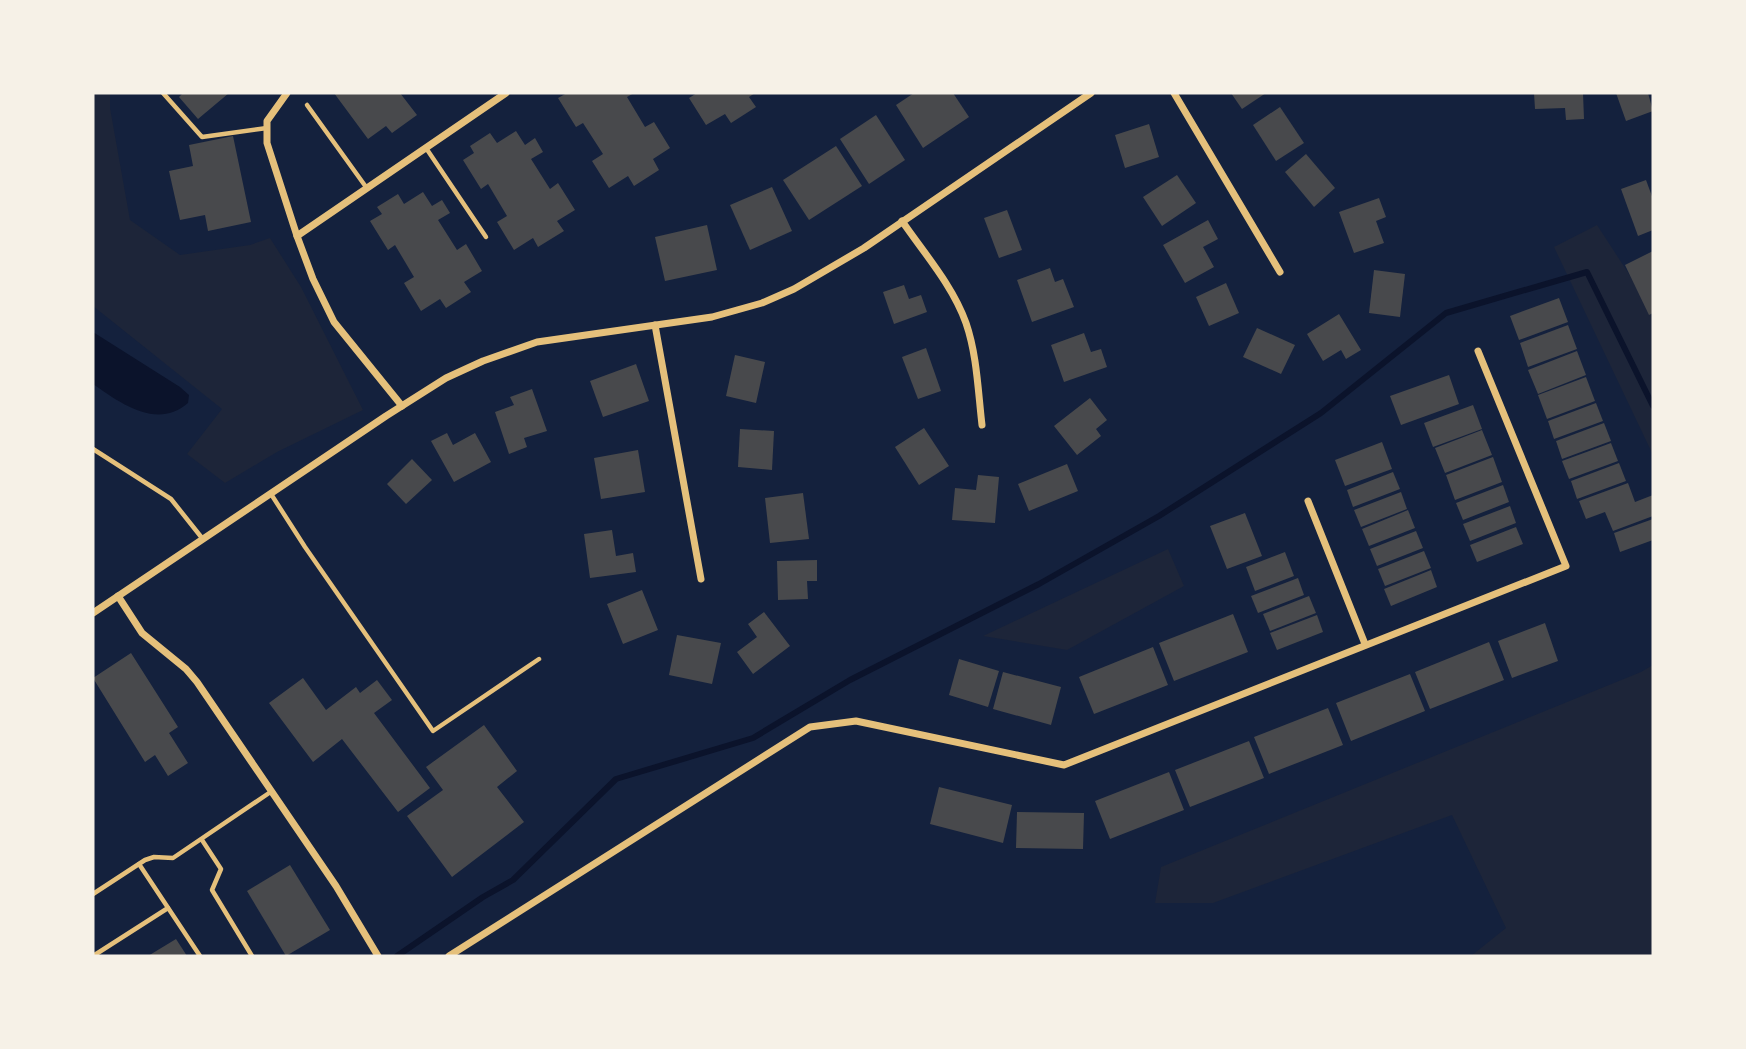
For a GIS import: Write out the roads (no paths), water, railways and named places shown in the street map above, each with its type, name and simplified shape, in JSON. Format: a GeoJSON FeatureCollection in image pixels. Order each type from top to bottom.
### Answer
{"type":"FeatureCollection","features":[{"type":"Feature","properties":{"kind":"street"},"geometry":{"type":"LineString","coordinates":[[287,93],[267,121],[268,143],[297,236],[313,279],[334,322],[402,406]]}},
{"type":"Feature","properties":{"kind":"street"},"geometry":{"type":"LineString","coordinates":[[297,236],[506,93]]}},
{"type":"Feature","properties":{"kind":"street"},"geometry":{"type":"LineString","coordinates":[[93,613],[446,378],[515,349],[566,337],[712,317],[762,303],[830,270],[1091,93]]}},
{"type":"Feature","properties":{"kind":"street"},"geometry":{"type":"LineString","coordinates":[[1174,93],[1280,272]]}},
{"type":"Feature","properties":{"kind":"street"},"geometry":{"type":"LineString","coordinates":[[902,221],[955,300],[965,320],[971,339],[982,425]]}},
{"type":"Feature","properties":{"kind":"street"},"geometry":{"type":"LineString","coordinates":[[655,325],[701,579]]}},
{"type":"Feature","properties":{"kind":"street"},"geometry":{"type":"LineString","coordinates":[[449,956],[810,727],[856,721],[1064,765],[1566,566],[1478,351]]}},
{"type":"Feature","properties":{"kind":"street"},"geometry":{"type":"LineString","coordinates":[[1308,500],[1365,644]]}},
{"type":"Feature","properties":{"kind":"street"},"geometry":{"type":"LineString","coordinates":[[118,596],[142,633],[186,669],[197,682],[336,886],[379,956]]}},
{"type":"Feature","properties":{"kind":"lane"},"geometry":{"type":"LineString","coordinates":[[163,93],[202,137],[267,128]]}},
{"type":"Feature","properties":{"kind":"lane"},"geometry":{"type":"LineString","coordinates":[[307,106],[366,187]]}},
{"type":"Feature","properties":{"kind":"lane"},"geometry":{"type":"LineString","coordinates":[[425,147],[486,237]]}},
{"type":"Feature","properties":{"kind":"lane"},"geometry":{"type":"LineString","coordinates":[[93,449],[171,499],[202,538]]}},
{"type":"Feature","properties":{"kind":"lane"},"geometry":{"type":"LineString","coordinates":[[271,493],[432,731],[539,659]]}},
{"type":"Feature","properties":{"kind":"lane"},"geometry":{"type":"LineString","coordinates":[[93,894],[154,857],[173,858],[272,791]]}},
{"type":"Feature","properties":{"kind":"lane"},"geometry":{"type":"LineString","coordinates":[[202,840],[221,870],[212,890],[252,956]]}},
{"type":"Feature","properties":{"kind":"lane"},"geometry":{"type":"LineString","coordinates":[[139,864],[200,956]]}},
{"type":"Feature","properties":{"kind":"lane"},"geometry":{"type":"LineString","coordinates":[[93,956],[168,908]]}},
{"type":"Feature","properties":{"kind":"waterway"},"geometry":{"type":"LineString","coordinates":[[397,956],[483,897],[513,880],[616,779],[753,738],[850,680],[1039,584],[1159,516],[1321,413],[1446,313],[1587,272],[1653,406]]}}]}
